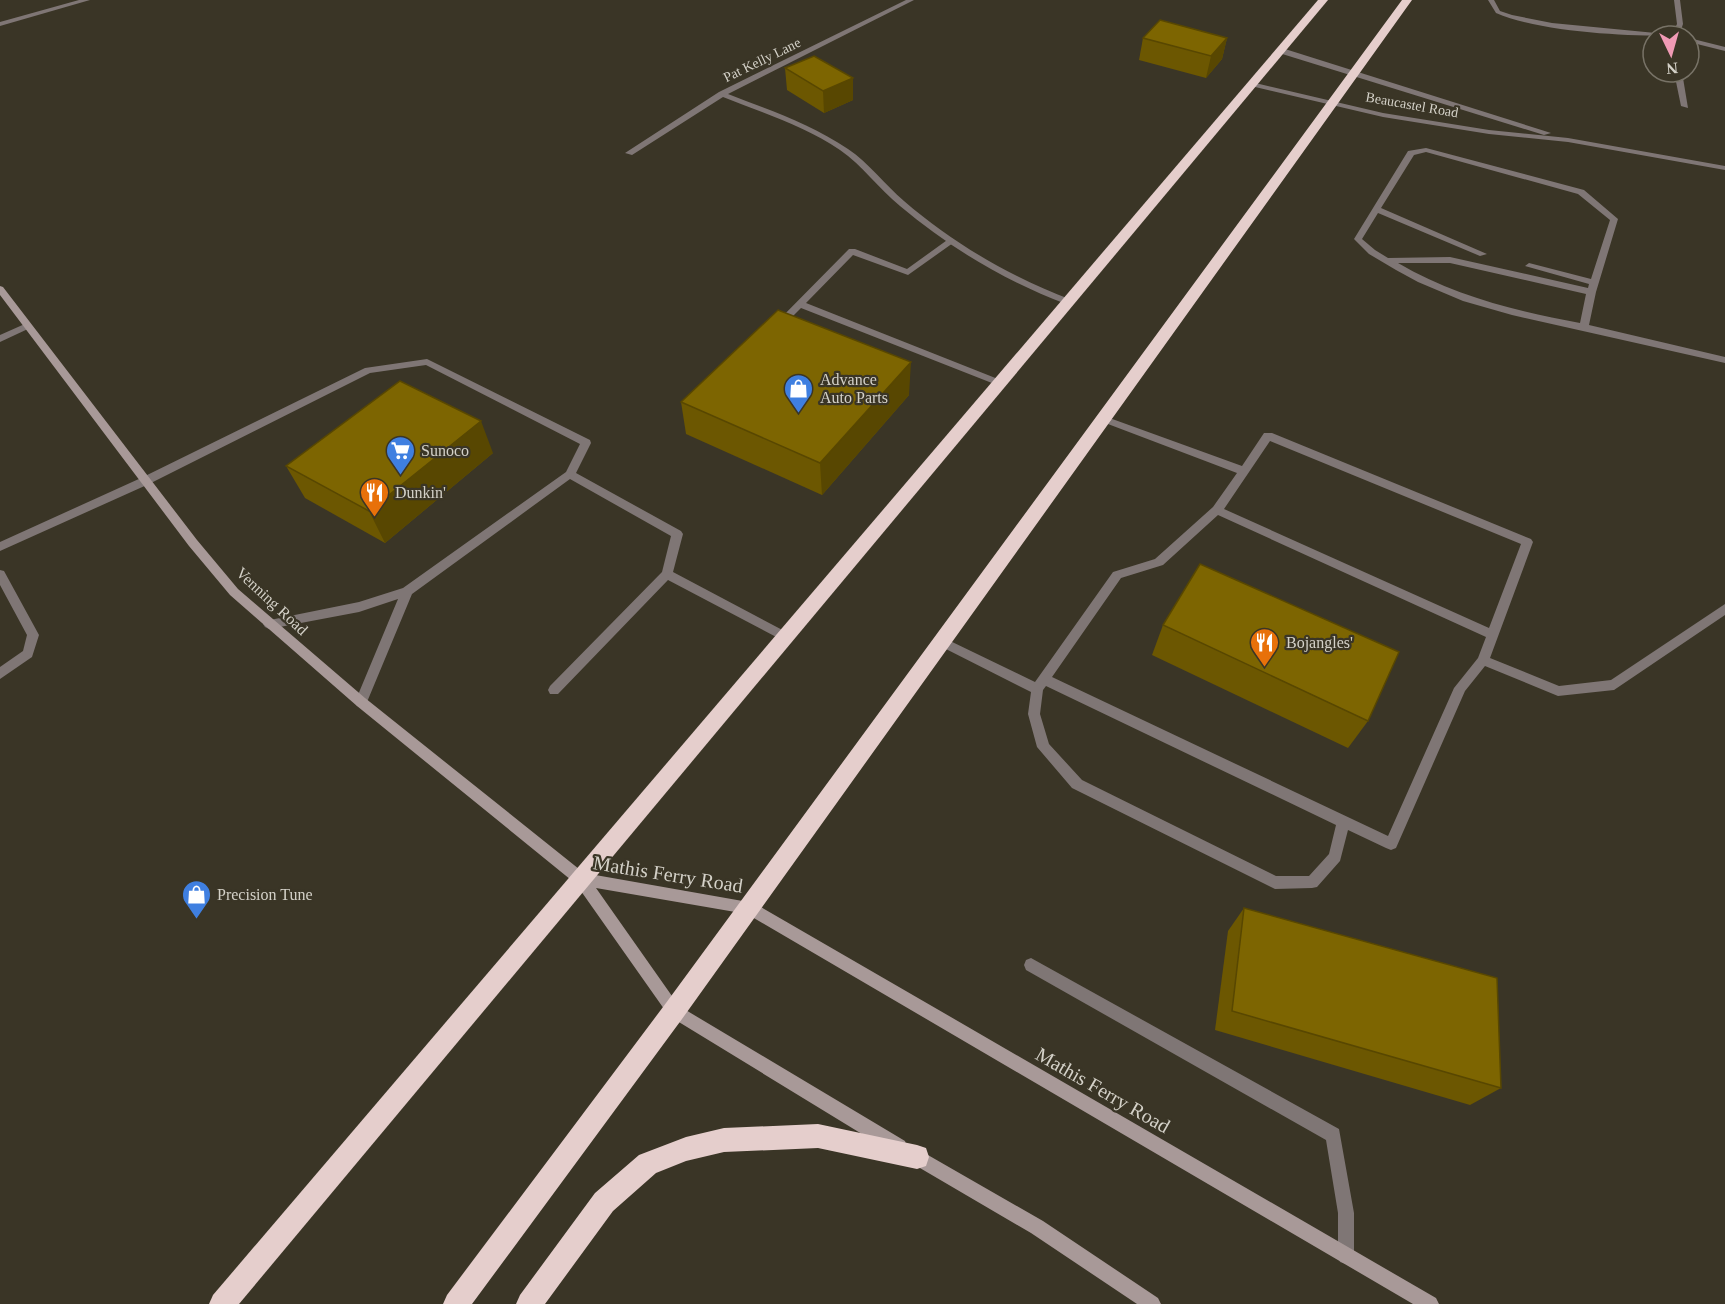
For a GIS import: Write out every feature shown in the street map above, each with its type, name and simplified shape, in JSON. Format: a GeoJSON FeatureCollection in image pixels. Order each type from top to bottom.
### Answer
{"type":"FeatureCollection","features":[{"type":"Feature","properties":{"kind":"highway"},"geometry":{"type":"LineString","coordinates":[[222,1304],[1323,0]]}},
{"type":"Feature","properties":{"kind":"highway"},"geometry":{"type":"LineString","coordinates":[[456,1304],[674,1011],[1334,104],[1407,0]]}},
{"type":"Feature","properties":{"kind":"highway"},"geometry":{"type":"LineString","coordinates":[[529,1304],[604,1202],[648,1164],[686,1149],[724,1140],[818,1136],[917,1157]]}},
{"type":"Feature","properties":{"kind":"main road","name":"Venning Road"},"geometry":{"type":"LineString","coordinates":[[0,289],[145,481],[234,592],[361,702],[581,879]]}},
{"type":"Feature","properties":{"kind":"main road","name":"Mathis Ferry Road"},"geometry":{"type":"LineString","coordinates":[[581,879],[749,908],[1430,1304]]}},
{"type":"Feature","properties":{"kind":"main road","name":"Mathis Ferry Road"},"geometry":{"type":"LineString","coordinates":[[581,879],[674,1011],[1037,1227],[1152,1304]]}},
{"type":"Feature","properties":{"kind":"street"},"geometry":{"type":"LineString","coordinates":[[0,24],[87,0]]}},
{"type":"Feature","properties":{"kind":"street","name":"Pat Kelly Lane"},"geometry":{"type":"LineString","coordinates":[[629,153],[722,94],[911,0]]}},
{"type":"Feature","properties":{"kind":"street"},"geometry":{"type":"LineString","coordinates":[[1491,0],[1498,12],[1527,21],[1641,33]]}},
{"type":"Feature","properties":{"kind":"street"},"geometry":{"type":"LineString","coordinates":[[1677,0],[1680,24]]}},
{"type":"Feature","properties":{"kind":"street"},"geometry":{"type":"LineString","coordinates":[[1701,43],[1725,49]]}},
{"type":"Feature","properties":{"kind":"street","name":"Beaucastel Road"},"geometry":{"type":"LineString","coordinates":[[1281,51],[1355,72],[1568,140]]}},
{"type":"Feature","properties":{"kind":"street","name":"Beaucastel Road"},"geometry":{"type":"LineString","coordinates":[[1254,84],[1334,104],[1489,132],[1568,140],[1725,168]]}},
{"type":"Feature","properties":{"kind":"street"},"geometry":{"type":"LineString","coordinates":[[1680,84],[1685,106]]}},
{"type":"Feature","properties":{"kind":"street"},"geometry":{"type":"LineString","coordinates":[[722,94],[782,118],[843,148],[898,201],[950,241],[1025,286],[1069,302]]}},
{"type":"Feature","properties":{"kind":"street"},"geometry":{"type":"LineString","coordinates":[[1584,327],[1614,219],[1581,192],[1426,150],[1411,153],[1358,239],[1367,250],[1432,287],[1499,311],[1584,327],[1725,360]]}},
{"type":"Feature","properties":{"kind":"street"},"geometry":{"type":"LineString","coordinates":[[1376,209],[1483,254]]}},
{"type":"Feature","properties":{"kind":"street"},"geometry":{"type":"LineString","coordinates":[[769,334],[852,251],[908,272],[950,241]]}},
{"type":"Feature","properties":{"kind":"street"},"geometry":{"type":"LineString","coordinates":[[1386,261],[1450,260],[1593,288]]}},
{"type":"Feature","properties":{"kind":"street"},"geometry":{"type":"LineString","coordinates":[[1529,266],[1593,288]]}},
{"type":"Feature","properties":{"kind":"street"},"geometry":{"type":"LineString","coordinates":[[800,304],[1000,383]]}},
{"type":"Feature","properties":{"kind":"street"},"geometry":{"type":"LineString","coordinates":[[0,339],[27,326]]}},
{"type":"Feature","properties":{"kind":"street"},"geometry":{"type":"LineString","coordinates":[[0,547],[145,481],[368,370],[427,362],[586,442],[570,474],[407,591],[359,607],[269,624]]}},
{"type":"Feature","properties":{"kind":"street"},"geometry":{"type":"LineString","coordinates":[[1104,419],[1244,471]]}},
{"type":"Feature","properties":{"kind":"street"},"geometry":{"type":"LineString","coordinates":[[942,642],[1040,684],[1344,822],[1391,844],[1460,688],[1483,660],[1527,542],[1268,436],[1217,510],[1159,562],[1117,574],[1040,684],[1034,714],[1043,747],[1077,784],[1275,883],[1312,882],[1335,857],[1344,822]]}},
{"type":"Feature","properties":{"kind":"street"},"geometry":{"type":"LineString","coordinates":[[554,690],[667,574],[677,534],[570,474]]}},
{"type":"Feature","properties":{"kind":"street"},"geometry":{"type":"LineString","coordinates":[[1217,510],[1492,635]]}},
{"type":"Feature","properties":{"kind":"street"},"geometry":{"type":"LineString","coordinates":[[0,574],[33,635],[28,654],[0,674]]}},
{"type":"Feature","properties":{"kind":"street"},"geometry":{"type":"LineString","coordinates":[[667,574],[786,637]]}},
{"type":"Feature","properties":{"kind":"street"},"geometry":{"type":"LineString","coordinates":[[361,702],[407,591]]}},
{"type":"Feature","properties":{"kind":"street"},"geometry":{"type":"LineString","coordinates":[[1483,660],[1558,691],[1614,685],[1725,609]]}},
{"type":"Feature","properties":{"kind":"street"},"geometry":{"type":"LineString","coordinates":[[1031,965],[1333,1135],[1346,1213],[1346,1256]]}},
{"type":"Feature","properties":{"kind":"building"},"geometry":{"type":"Polygon","coordinates":[[[1160,20],[1227,38],[1211,56],[1143,38],[1160,20]]]}},
{"type":"Feature","properties":{"kind":"building"},"geometry":{"type":"Polygon","coordinates":[[[814,56],[853,78],[823,91],[785,68],[814,56]]]}},
{"type":"Feature","properties":{"kind":"building","name":"Advance Auto Parts"},"geometry":{"type":"Polygon","coordinates":[[[778,310],[911,362],[820,463],[681,402],[778,310]]]}},
{"type":"Feature","properties":{"kind":"building"},"geometry":{"type":"Polygon","coordinates":[[[400,381],[481,421],[369,511],[286,466],[400,381]]]}},
{"type":"Feature","properties":{"kind":"building"},"geometry":{"type":"Polygon","coordinates":[[[1200,564],[1399,652],[1368,721],[1163,625],[1200,564]]]}},
{"type":"Feature","properties":{"kind":"building"},"geometry":{"type":"Polygon","coordinates":[[[1244,908],[1497,978],[1501,1088],[1232,1011],[1244,908]]]}},
{"type":"Feature","properties":{"kind":"place","name":"Advance Auto Parts"},"geometry":{"type":"Point","coordinates":[799,414]}},
{"type":"Feature","properties":{"kind":"place","name":"Sunoco"},"geometry":{"type":"Point","coordinates":[400,476]}},
{"type":"Feature","properties":{"kind":"place","name":"Dunkin'"},"geometry":{"type":"Point","coordinates":[374,518]}},
{"type":"Feature","properties":{"kind":"place","name":"Bojangles'"},"geometry":{"type":"Point","coordinates":[1265,668]}},
{"type":"Feature","properties":{"kind":"place","name":"Precision Tune"},"geometry":{"type":"Point","coordinates":[196,920]}}]}
